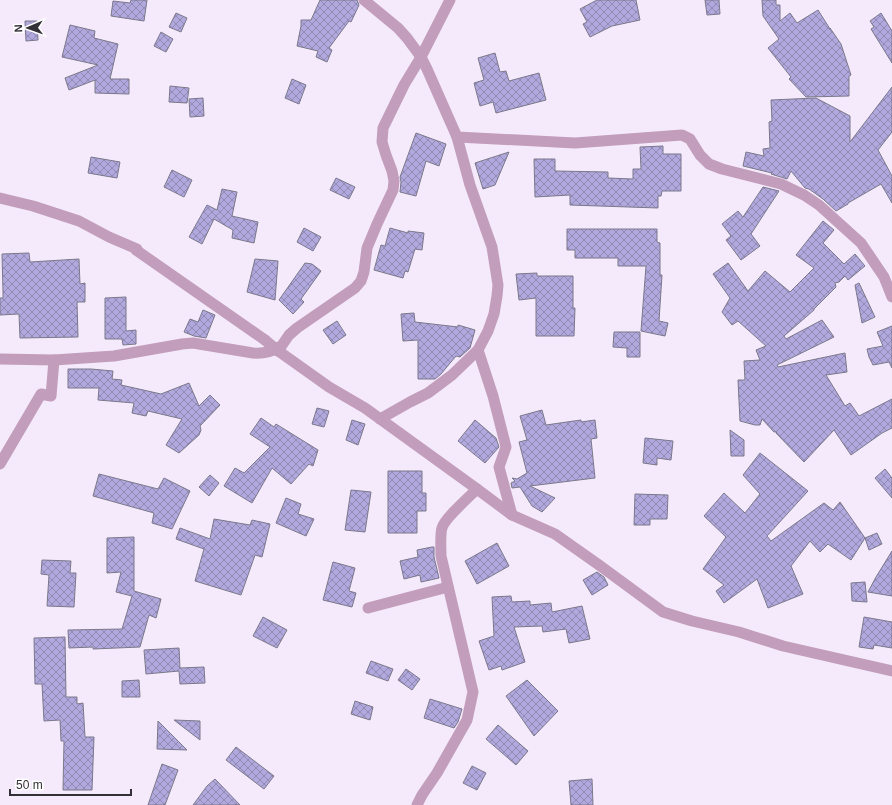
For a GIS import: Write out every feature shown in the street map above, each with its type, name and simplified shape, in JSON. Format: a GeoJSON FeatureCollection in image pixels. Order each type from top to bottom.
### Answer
{"type":"FeatureCollection","features":[{"type":"Feature","properties":{"kind":"street"},"geometry":{"type":"LineString","coordinates":[[364,0],[398,28],[421,57],[457,137],[470,185],[492,247],[498,285],[498,296],[494,314],[488,331],[478,350],[452,375],[428,393],[380,419]]}},
{"type":"Feature","properties":{"kind":"street"},"geometry":{"type":"LineString","coordinates":[[277,351],[289,335],[355,288],[361,281],[368,248],[377,224],[393,190],[394,181],[392,170],[382,142],[383,128],[404,85],[421,57],[450,0]]}},
{"type":"Feature","properties":{"kind":"street"},"geometry":{"type":"LineString","coordinates":[[457,137],[575,143],[682,135],[690,139],[700,155],[708,164],[781,184],[804,194],[819,205],[861,243],[884,276],[892,297]]}},
{"type":"Feature","properties":{"kind":"street"},"geometry":{"type":"LineString","coordinates":[[0,198],[33,206],[78,221],[137,249],[136,250],[265,340],[277,351],[329,387],[365,408],[512,515],[555,534],[663,612],[692,621],[739,632],[783,646],[892,671]]}},
{"type":"Feature","properties":{"kind":"street"},"geometry":{"type":"LineString","coordinates":[[0,359],[54,360],[114,356],[193,343],[253,353],[271,351],[279,348],[277,351]]}},
{"type":"Feature","properties":{"kind":"street"},"geometry":{"type":"LineString","coordinates":[[478,350],[493,396],[506,447],[499,467],[512,515]]}},
{"type":"Feature","properties":{"kind":"street"},"geometry":{"type":"LineString","coordinates":[[0,464],[41,394],[51,396],[54,360]]}},
{"type":"Feature","properties":{"kind":"street"},"geometry":{"type":"LineString","coordinates":[[417,805],[467,720],[472,699],[472,687],[441,556],[442,528],[446,520],[477,489]]}},
{"type":"Feature","properties":{"kind":"street"},"geometry":{"type":"LineString","coordinates":[[368,608],[448,587]]}},
{"type":"Feature","properties":{"kind":"building"},"geometry":{"type":"Polygon","coordinates":[[[131,0],[147,0],[144,21],[111,16],[113,1],[130,3],[131,0]]]}},
{"type":"Feature","properties":{"kind":"building"},"geometry":{"type":"Polygon","coordinates":[[[320,0],[357,0],[359,5],[351,22],[349,21],[329,48],[332,50],[327,62],[316,57],[318,51],[297,46],[301,20],[311,20],[320,0]]]}},
{"type":"Feature","properties":{"kind":"building"},"geometry":{"type":"Polygon","coordinates":[[[597,0],[636,0],[640,20],[612,26],[590,37],[583,24],[587,22],[580,9],[597,0]]]}},
{"type":"Feature","properties":{"kind":"building"},"geometry":{"type":"Polygon","coordinates":[[[705,0],[719,0],[720,14],[707,15],[705,0]]]}},
{"type":"Feature","properties":{"kind":"building"},"geometry":{"type":"Polygon","coordinates":[[[762,0],[776,0],[776,5],[780,5],[780,21],[790,13],[797,23],[818,10],[841,44],[851,75],[849,76],[849,96],[806,97],[789,79],[791,77],[768,48],[779,39],[763,16],[762,0]]]}},
{"type":"Feature","properties":{"kind":"building"},"geometry":{"type":"Polygon","coordinates":[[[176,13],[187,18],[181,32],[169,27],[176,13]]]}},
{"type":"Feature","properties":{"kind":"building"},"geometry":{"type":"Polygon","coordinates":[[[881,13],[892,31],[892,63],[871,29],[874,27],[870,21],[881,13]]]}},
{"type":"Feature","properties":{"kind":"building"},"geometry":{"type":"Polygon","coordinates":[[[25,21],[37,21],[38,40],[26,41],[25,21]]]}},
{"type":"Feature","properties":{"kind":"building"},"geometry":{"type":"Polygon","coordinates":[[[70,25],[95,31],[94,38],[118,44],[110,79],[129,79],[129,94],[95,93],[95,80],[69,90],[65,78],[98,65],[62,57],[70,25]]]}},
{"type":"Feature","properties":{"kind":"building"},"geometry":{"type":"Polygon","coordinates":[[[161,32],[173,39],[166,52],[154,46],[161,32]]]}},
{"type":"Feature","properties":{"kind":"building"},"geometry":{"type":"Polygon","coordinates":[[[495,53],[500,72],[506,71],[509,81],[539,73],[546,100],[496,113],[493,102],[480,106],[474,83],[484,80],[478,58],[495,53]]]}},
{"type":"Feature","properties":{"kind":"building"},"geometry":{"type":"Polygon","coordinates":[[[292,79],[306,85],[299,104],[285,98],[292,79]]]}},
{"type":"Feature","properties":{"kind":"building"},"geometry":{"type":"Polygon","coordinates":[[[170,86],[189,88],[187,103],[169,102],[170,86]]]}},
{"type":"Feature","properties":{"kind":"building"},"geometry":{"type":"Polygon","coordinates":[[[892,87],[892,132],[878,150],[892,176],[892,203],[881,184],[836,211],[823,199],[809,189],[805,188],[791,171],[787,179],[771,174],[772,173],[743,166],[746,152],[764,156],[763,149],[770,148],[769,122],[772,121],[771,100],[816,98],[850,116],[850,142],[892,87]]]}},
{"type":"Feature","properties":{"kind":"building"},"geometry":{"type":"Polygon","coordinates":[[[203,98],[204,116],[190,117],[189,99],[203,98]]]}},
{"type":"Feature","properties":{"kind":"building"},"geometry":{"type":"Polygon","coordinates":[[[416,133],[446,144],[439,166],[426,161],[416,196],[400,192],[400,177],[416,133]]]}},
{"type":"Feature","properties":{"kind":"building"},"geometry":{"type":"Polygon","coordinates":[[[663,146],[663,154],[681,154],[681,191],[662,191],[661,196],[658,196],[658,208],[570,205],[570,195],[535,197],[534,159],[555,159],[555,171],[608,172],[608,178],[633,179],[633,169],[641,169],[640,147],[663,146]]]}},
{"type":"Feature","properties":{"kind":"building"},"geometry":{"type":"Polygon","coordinates":[[[509,152],[495,185],[483,189],[475,163],[509,152]]]}},
{"type":"Feature","properties":{"kind":"building"},"geometry":{"type":"Polygon","coordinates":[[[91,157],[120,162],[117,178],[88,173],[91,157]]]}},
{"type":"Feature","properties":{"kind":"building"},"geometry":{"type":"Polygon","coordinates":[[[172,170],[192,180],[184,197],[164,187],[172,170]]]}},
{"type":"Feature","properties":{"kind":"building"},"geometry":{"type":"Polygon","coordinates":[[[336,178],[355,187],[349,199],[330,190],[336,178]]]}},
{"type":"Feature","properties":{"kind":"building"},"geometry":{"type":"Polygon","coordinates":[[[763,187],[779,191],[751,234],[760,246],[741,260],[726,240],[731,236],[722,224],[738,211],[743,217],[763,187]]]}},
{"type":"Feature","properties":{"kind":"building"},"geometry":{"type":"Polygon","coordinates":[[[222,189],[237,192],[232,216],[258,222],[254,243],[232,238],[233,230],[214,219],[202,244],[189,237],[207,205],[217,210],[222,189]]]}},
{"type":"Feature","properties":{"kind":"building"},"geometry":{"type":"Polygon","coordinates":[[[823,221],[834,230],[823,243],[844,264],[855,254],[865,266],[848,280],[845,276],[839,282],[835,283],[836,287],[814,310],[784,336],[786,339],[822,320],[834,337],[777,365],[778,367],[845,353],[847,372],[826,375],[845,406],[850,403],[859,416],[892,399],[892,428],[882,433],[851,455],[834,430],[804,462],[776,433],[777,432],[774,432],[762,419],[760,425],[740,421],[738,380],[745,380],[744,361],[760,360],[756,350],[766,346],[738,321],[732,325],[722,312],[730,298],[713,274],[728,263],[748,291],[765,271],[790,292],[814,268],[796,255],[823,221]]]}},
{"type":"Feature","properties":{"kind":"building"},"geometry":{"type":"Polygon","coordinates":[[[304,228],[321,237],[313,251],[297,242],[304,228]]]}},
{"type":"Feature","properties":{"kind":"building"},"geometry":{"type":"Polygon","coordinates":[[[390,228],[408,233],[408,231],[424,233],[422,250],[415,249],[408,272],[405,271],[403,278],[374,270],[381,245],[385,246],[390,228]]]}},
{"type":"Feature","properties":{"kind":"building"},"geometry":{"type":"Polygon","coordinates":[[[567,229],[657,229],[657,242],[660,243],[660,275],[662,275],[659,321],[668,323],[665,336],[641,331],[646,266],[618,266],[618,258],[575,258],[575,250],[567,250],[567,229]]]}},
{"type":"Feature","properties":{"kind":"building"},"geometry":{"type":"Polygon","coordinates":[[[29,253],[30,262],[79,259],[80,284],[85,283],[85,302],[77,302],[78,337],[20,338],[19,314],[0,315],[0,298],[3,298],[2,254],[29,253]]]}},
{"type":"Feature","properties":{"kind":"building"},"geometry":{"type":"Polygon","coordinates":[[[255,259],[278,261],[275,300],[247,292],[255,259]]]}},
{"type":"Feature","properties":{"kind":"building"},"geometry":{"type":"Polygon","coordinates":[[[305,263],[312,264],[321,271],[301,299],[304,302],[293,314],[279,300],[305,263]]]}},
{"type":"Feature","properties":{"kind":"building"},"geometry":{"type":"Polygon","coordinates":[[[537,273],[537,276],[573,276],[573,308],[575,308],[574,336],[536,336],[536,298],[519,300],[516,274],[537,273]]]}},
{"type":"Feature","properties":{"kind":"building"},"geometry":{"type":"Polygon","coordinates":[[[859,283],[875,317],[862,323],[855,285],[859,283]]]}},
{"type":"Feature","properties":{"kind":"building"},"geometry":{"type":"Polygon","coordinates":[[[126,297],[126,331],[136,330],[136,344],[123,345],[122,339],[105,339],[105,298],[126,297]]]}},
{"type":"Feature","properties":{"kind":"building"},"geometry":{"type":"Polygon","coordinates":[[[203,310],[215,315],[206,338],[194,336],[184,332],[190,319],[198,322],[203,310]]]}},
{"type":"Feature","properties":{"kind":"building"},"geometry":{"type":"Polygon","coordinates":[[[414,313],[415,322],[458,327],[458,325],[475,330],[470,348],[460,357],[456,356],[435,379],[418,379],[418,340],[403,341],[401,314],[414,313]]]}},
{"type":"Feature","properties":{"kind":"building"},"geometry":{"type":"Polygon","coordinates":[[[337,321],[346,335],[333,344],[323,330],[337,321]]]}},
{"type":"Feature","properties":{"kind":"building"},"geometry":{"type":"Polygon","coordinates":[[[892,326],[892,368],[889,362],[873,365],[867,349],[883,346],[877,332],[892,326]]]}},
{"type":"Feature","properties":{"kind":"building"},"geometry":{"type":"Polygon","coordinates":[[[614,332],[640,332],[640,357],[627,357],[627,348],[613,347],[614,332]]]}},
{"type":"Feature","properties":{"kind":"building"},"geometry":{"type":"Polygon","coordinates":[[[68,369],[113,371],[112,379],[122,380],[121,385],[161,394],[189,383],[199,406],[210,395],[220,405],[200,426],[201,430],[199,435],[179,453],[166,445],[182,419],[148,411],[146,416],[132,413],[134,403],[98,400],[99,388],[68,388],[68,369]]]}},
{"type":"Feature","properties":{"kind":"building"},"geometry":{"type":"Polygon","coordinates":[[[317,408],[329,411],[324,427],[312,424],[317,408]]]}},
{"type":"Feature","properties":{"kind":"building"},"geometry":{"type":"Polygon","coordinates":[[[542,410],[546,425],[581,420],[581,422],[595,420],[597,438],[591,439],[595,478],[530,486],[555,498],[542,512],[532,506],[520,487],[512,488],[511,483],[515,481],[512,478],[517,479],[527,473],[519,442],[527,440],[520,416],[542,410]]]}},
{"type":"Feature","properties":{"kind":"building"},"geometry":{"type":"Polygon","coordinates":[[[261,418],[274,427],[276,424],[318,450],[313,466],[309,464],[291,484],[272,468],[252,503],[224,486],[235,468],[244,473],[270,447],[250,434],[261,418]]]}},
{"type":"Feature","properties":{"kind":"building"},"geometry":{"type":"Polygon","coordinates":[[[352,420],[365,424],[358,445],[346,440],[352,420]]]}},
{"type":"Feature","properties":{"kind":"building"},"geometry":{"type":"Polygon","coordinates":[[[475,420],[496,438],[499,447],[485,463],[458,441],[475,420]]]}},
{"type":"Feature","properties":{"kind":"building"},"geometry":{"type":"Polygon","coordinates":[[[730,430],[744,440],[744,456],[731,456],[730,430]]]}},
{"type":"Feature","properties":{"kind":"building"},"geometry":{"type":"Polygon","coordinates":[[[645,438],[673,441],[671,460],[657,458],[657,465],[643,463],[645,438]]]}},
{"type":"Feature","properties":{"kind":"building"},"geometry":{"type":"Polygon","coordinates":[[[760,453],[808,491],[767,536],[771,541],[824,503],[833,510],[840,502],[865,538],[851,560],[828,544],[820,552],[810,541],[791,566],[803,594],[768,608],[757,579],[724,603],[716,591],[724,585],[703,569],[726,537],[704,516],[724,493],[745,513],[760,494],[743,475],[760,453]]]}},
{"type":"Feature","properties":{"kind":"building"},"geometry":{"type":"Polygon","coordinates":[[[885,469],[892,478],[892,498],[875,478],[885,469]]]}},
{"type":"Feature","properties":{"kind":"building"},"geometry":{"type":"Polygon","coordinates":[[[388,471],[422,471],[422,493],[426,493],[426,511],[417,511],[417,533],[388,533],[388,471]]]}},
{"type":"Feature","properties":{"kind":"building"},"geometry":{"type":"Polygon","coordinates":[[[99,474],[158,489],[164,478],[190,491],[172,529],[152,523],[154,513],[93,496],[99,474]]]}},
{"type":"Feature","properties":{"kind":"building"},"geometry":{"type":"Polygon","coordinates":[[[210,475],[219,483],[209,496],[199,487],[210,475]]]}},
{"type":"Feature","properties":{"kind":"building"},"geometry":{"type":"Polygon","coordinates":[[[351,490],[371,492],[365,532],[345,530],[351,490]]]}},
{"type":"Feature","properties":{"kind":"building"},"geometry":{"type":"Polygon","coordinates":[[[635,494],[668,495],[667,519],[650,519],[650,525],[634,525],[635,494]]]}},
{"type":"Feature","properties":{"kind":"building"},"geometry":{"type":"Polygon","coordinates":[[[286,498],[301,504],[298,514],[314,519],[306,536],[276,523],[286,498]]]}},
{"type":"Feature","properties":{"kind":"building"},"geometry":{"type":"Polygon","coordinates":[[[214,519],[250,525],[252,520],[270,524],[262,557],[255,555],[241,595],[195,581],[204,549],[176,539],[180,528],[210,539],[214,519]]]}},
{"type":"Feature","properties":{"kind":"building"},"geometry":{"type":"Polygon","coordinates":[[[877,533],[882,544],[869,550],[865,538],[877,533]]]}},
{"type":"Feature","properties":{"kind":"building"},"geometry":{"type":"Polygon","coordinates":[[[134,537],[134,591],[161,599],[156,618],[149,615],[140,647],[93,649],[93,647],[69,648],[68,630],[122,629],[132,596],[116,592],[121,572],[107,573],[107,538],[134,537]]]}},
{"type":"Feature","properties":{"kind":"building"},"geometry":{"type":"Polygon","coordinates":[[[497,543],[509,566],[477,584],[465,561],[497,543]]]}},
{"type":"Feature","properties":{"kind":"building"},"geometry":{"type":"Polygon","coordinates":[[[434,547],[434,557],[439,578],[421,582],[420,575],[404,579],[400,561],[418,557],[417,550],[434,547]]]}},
{"type":"Feature","properties":{"kind":"building"},"geometry":{"type":"Polygon","coordinates":[[[892,551],[892,596],[868,592],[876,577],[892,551]]]}},
{"type":"Feature","properties":{"kind":"building"},"geometry":{"type":"Polygon","coordinates":[[[42,560],[71,561],[70,573],[76,573],[74,607],[47,606],[49,575],[41,574],[42,560]]]}},
{"type":"Feature","properties":{"kind":"building"},"geometry":{"type":"Polygon","coordinates":[[[333,562],[355,568],[349,591],[356,593],[352,607],[323,600],[333,562]]]}},
{"type":"Feature","properties":{"kind":"building"},"geometry":{"type":"Polygon","coordinates":[[[597,572],[604,577],[608,585],[592,595],[583,580],[597,572]]]}},
{"type":"Feature","properties":{"kind":"building"},"geometry":{"type":"Polygon","coordinates":[[[865,582],[867,602],[852,601],[851,583],[865,582]]]}},
{"type":"Feature","properties":{"kind":"building"},"geometry":{"type":"Polygon","coordinates":[[[511,596],[512,602],[530,601],[530,605],[551,603],[552,612],[582,606],[590,639],[569,643],[566,629],[543,632],[542,626],[514,627],[525,662],[502,670],[501,666],[489,670],[479,641],[494,636],[492,597],[511,596]]]}},
{"type":"Feature","properties":{"kind":"building"},"geometry":{"type":"Polygon","coordinates":[[[263,617],[287,630],[277,648],[253,636],[263,617]]]}},
{"type":"Feature","properties":{"kind":"building"},"geometry":{"type":"Polygon","coordinates":[[[864,617],[892,622],[892,648],[874,645],[873,649],[859,647],[864,617]]]}},
{"type":"Feature","properties":{"kind":"building"},"geometry":{"type":"Polygon","coordinates":[[[65,637],[66,697],[77,697],[77,704],[83,703],[85,737],[94,737],[92,790],[63,790],[64,741],[61,741],[60,720],[44,721],[42,684],[35,684],[34,638],[65,637]]]}},
{"type":"Feature","properties":{"kind":"building"},"geometry":{"type":"Polygon","coordinates":[[[179,648],[180,668],[204,667],[205,683],[180,684],[179,671],[146,674],[144,650],[179,648]]]}},
{"type":"Feature","properties":{"kind":"building"},"geometry":{"type":"Polygon","coordinates":[[[371,661],[393,669],[388,681],[366,673],[371,661]]]}},
{"type":"Feature","properties":{"kind":"building"},"geometry":{"type":"Polygon","coordinates":[[[406,669],[420,679],[412,690],[398,680],[406,669]]]}},
{"type":"Feature","properties":{"kind":"building"},"geometry":{"type":"Polygon","coordinates":[[[139,680],[140,697],[122,697],[122,681],[139,680]]]}},
{"type":"Feature","properties":{"kind":"building"},"geometry":{"type":"Polygon","coordinates":[[[527,680],[558,711],[534,736],[506,696],[527,680]]]}},
{"type":"Feature","properties":{"kind":"building"},"geometry":{"type":"Polygon","coordinates":[[[430,699],[462,709],[458,722],[454,728],[424,718],[430,699]]]}},
{"type":"Feature","properties":{"kind":"building"},"geometry":{"type":"Polygon","coordinates":[[[355,701],[373,707],[370,720],[351,714],[355,701]]]}},
{"type":"Feature","properties":{"kind":"building"},"geometry":{"type":"Polygon","coordinates":[[[174,720],[200,721],[200,740],[174,720]]]}},
{"type":"Feature","properties":{"kind":"building"},"geometry":{"type":"Polygon","coordinates":[[[158,721],[187,750],[157,749],[158,721]]]}},
{"type":"Feature","properties":{"kind":"building"},"geometry":{"type":"Polygon","coordinates":[[[498,725],[528,751],[516,765],[486,739],[498,725]]]}},
{"type":"Feature","properties":{"kind":"building"},"geometry":{"type":"Polygon","coordinates":[[[236,747],[274,776],[264,789],[226,760],[236,747]]]}},
{"type":"Feature","properties":{"kind":"building"},"geometry":{"type":"Polygon","coordinates":[[[162,764],[178,770],[165,805],[148,805],[162,764]]]}},
{"type":"Feature","properties":{"kind":"building"},"geometry":{"type":"Polygon","coordinates":[[[472,766],[486,773],[477,790],[463,783],[472,766]]]}},
{"type":"Feature","properties":{"kind":"building"},"geometry":{"type":"Polygon","coordinates":[[[215,779],[240,805],[193,805],[207,786],[215,779]]]}},
{"type":"Feature","properties":{"kind":"building"},"geometry":{"type":"Polygon","coordinates":[[[592,779],[593,805],[571,805],[569,781],[592,779]]]}}]}
